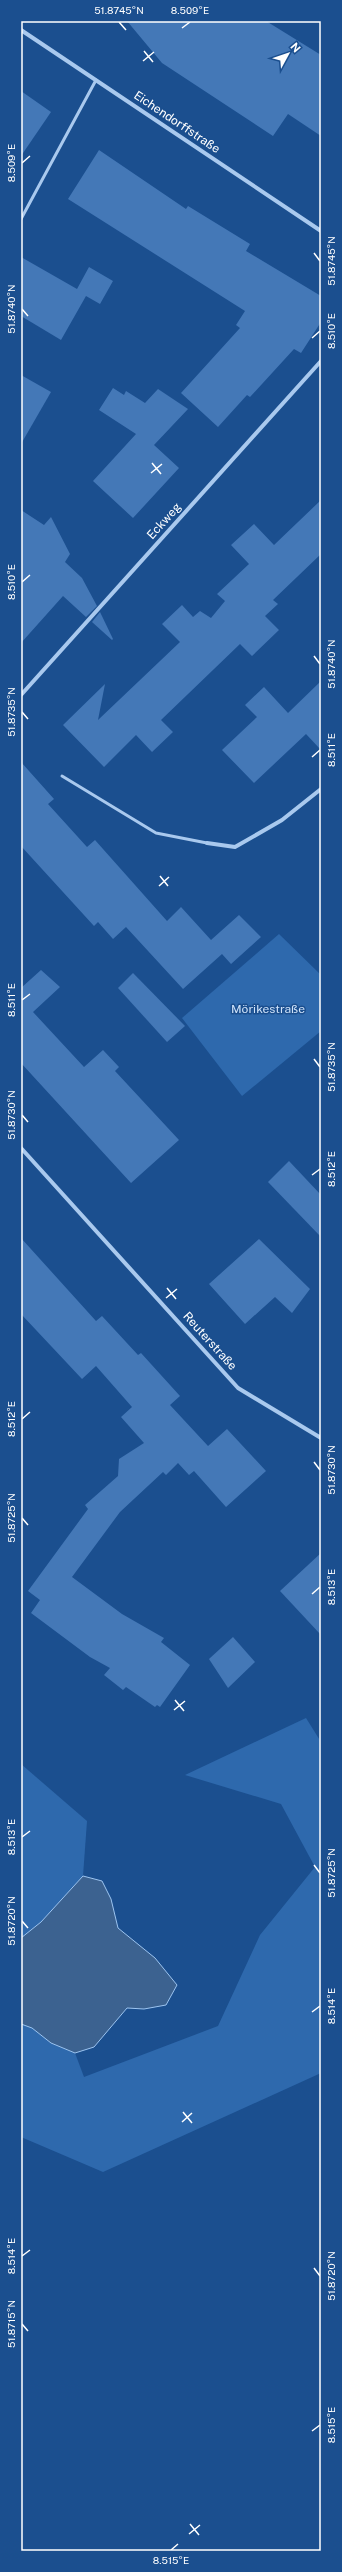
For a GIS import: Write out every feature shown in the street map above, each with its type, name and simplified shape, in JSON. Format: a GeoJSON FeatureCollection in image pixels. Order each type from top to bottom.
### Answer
{"type":"FeatureCollection","features":[{"type":"Feature","properties":{"kind":"street","name":"Eichendorffstraße"},"geometry":{"type":"LineString","coordinates":[[21,30],[321,231]]}},
{"type":"Feature","properties":{"kind":"street","name":"Eckweg"},"geometry":{"type":"LineString","coordinates":[[21,695],[321,361]]}},
{"type":"Feature","properties":{"kind":"street"},"geometry":{"type":"LineString","coordinates":[[207,843],[235,847],[282,820],[321,789]]}},
{"type":"Feature","properties":{"kind":"street","name":"Reuterstraße"},"geometry":{"type":"LineString","coordinates":[[21,1148],[238,1388],[321,1438]]}},
{"type":"Feature","properties":{"kind":"lane"},"geometry":{"type":"LineString","coordinates":[[21,219],[96,80]]}},
{"type":"Feature","properties":{"kind":"lane"},"geometry":{"type":"LineString","coordinates":[[62,776],[156,833],[207,843]]}},
{"type":"Feature","properties":{"kind":"green space","name":"Mörikestraße"},"geometry":{"type":"Polygon","coordinates":[[[279,934],[321,975],[321,1031],[242,1096],[182,1018],[279,934]]]}},
{"type":"Feature","properties":{"kind":"green space"},"geometry":{"type":"Polygon","coordinates":[[[306,1718],[321,1742],[321,2073],[103,2172],[21,2137],[21,2024],[32,2028],[51,2043],[75,2053],[84,2077],[218,2026],[260,1935],[315,1867],[281,1804],[185,1775],[306,1718]]]}},
{"type":"Feature","properties":{"kind":"green space"},"geometry":{"type":"Polygon","coordinates":[[[21,1764],[87,1821],[83,1876],[41,1922],[21,1938],[21,1764]]]}},
{"type":"Feature","properties":{"kind":"shaded area"},"geometry":{"type":"Polygon","coordinates":[[[83,1876],[102,1881],[111,1899],[118,1928],[155,1958],[177,1985],[166,2005],[144,2009],[127,2008],[94,2047],[75,2053],[51,2043],[32,2028],[21,2024],[21,1938],[41,1922],[83,1876]]]}},
{"type":"Feature","properties":{"kind":"building"},"geometry":{"type":"Polygon","coordinates":[[[127,21],[266,21],[321,55],[321,136],[288,114],[273,136],[162,63],[127,21]]]}},
{"type":"Feature","properties":{"kind":"building"},"geometry":{"type":"Polygon","coordinates":[[[21,91],[51,112],[21,156],[21,91]]]}},
{"type":"Feature","properties":{"kind":"building"},"geometry":{"type":"Polygon","coordinates":[[[99,150],[186,209],[188,206],[250,244],[246,251],[321,296],[321,322],[301,353],[294,349],[250,397],[247,395],[218,427],[181,393],[240,328],[236,325],[245,311],[68,199],[99,150]]]}},
{"type":"Feature","properties":{"kind":"building"},"geometry":{"type":"Polygon","coordinates":[[[21,257],[77,289],[89,267],[113,281],[100,304],[86,296],[61,340],[21,316],[21,257]]]}},
{"type":"Feature","properties":{"kind":"building"},"geometry":{"type":"Polygon","coordinates":[[[21,375],[51,392],[21,444],[21,375]]]}},
{"type":"Feature","properties":{"kind":"building"},"geometry":{"type":"Polygon","coordinates":[[[113,388],[124,395],[126,391],[145,403],[158,389],[188,409],[154,445],[179,468],[133,518],[93,481],[136,434],[99,410],[113,388]]]}},
{"type":"Feature","properties":{"kind":"building"},"geometry":{"type":"Polygon","coordinates":[[[321,500],[321,554],[273,600],[278,604],[265,616],[279,630],[252,656],[240,644],[161,720],[173,732],[152,752],[136,735],[104,767],[63,725],[105,684],[98,720],[180,642],[162,624],[182,605],[193,617],[200,611],[211,618],[225,601],[217,594],[249,564],[231,545],[254,524],[274,545],[321,500]]]}},
{"type":"Feature","properties":{"kind":"building"},"geometry":{"type":"Polygon","coordinates":[[[21,510],[44,525],[51,517],[70,554],[65,562],[82,578],[97,606],[86,617],[63,596],[21,643],[21,510]]]}},
{"type":"Feature","properties":{"kind":"building"},"geometry":{"type":"Polygon","coordinates":[[[100,612],[113,639],[112,640],[92,622],[100,612]]]}},
{"type":"Feature","properties":{"kind":"building"},"geometry":{"type":"Polygon","coordinates":[[[321,681],[321,750],[306,734],[254,783],[222,750],[257,717],[245,705],[264,687],[288,713],[321,681]]]}},
{"type":"Feature","properties":{"kind":"building"},"geometry":{"type":"Polygon","coordinates":[[[21,762],[54,799],[48,804],[87,847],[95,840],[167,921],[181,907],[211,940],[239,915],[261,937],[231,964],[222,954],[183,989],[126,927],[113,939],[98,922],[94,926],[21,846],[21,762]]]}},
{"type":"Feature","properties":{"kind":"building"},"geometry":{"type":"Polygon","coordinates":[[[41,970],[60,987],[33,1012],[84,1067],[103,1050],[119,1067],[115,1071],[179,1140],[131,1183],[21,1063],[21,988],[41,970]]]}},
{"type":"Feature","properties":{"kind":"building"},"geometry":{"type":"Polygon","coordinates":[[[133,973],[185,1026],[167,1042],[118,988],[133,973]]]}},
{"type":"Feature","properties":{"kind":"building"},"geometry":{"type":"Polygon","coordinates":[[[289,1161],[321,1195],[321,1237],[268,1182],[289,1161]]]}},
{"type":"Feature","properties":{"kind":"building"},"geometry":{"type":"Polygon","coordinates":[[[21,1238],[96,1321],[102,1316],[138,1355],[141,1353],[180,1396],[170,1405],[208,1446],[227,1429],[266,1471],[226,1507],[194,1471],[189,1475],[178,1463],[166,1475],[163,1472],[120,1512],[72,1577],[122,1614],[164,1638],[161,1642],[190,1665],[160,1707],[157,1705],[155,1707],[126,1687],[123,1690],[104,1675],[110,1668],[90,1657],[31,1613],[40,1600],[28,1591],[88,1509],[85,1505],[118,1476],[119,1459],[144,1443],[121,1417],[132,1407],[96,1366],[82,1379],[21,1314],[21,1238]]]}},
{"type":"Feature","properties":{"kind":"building"},"geometry":{"type":"Polygon","coordinates":[[[259,1239],[310,1289],[292,1313],[275,1297],[245,1324],[209,1284],[259,1239]]]}},
{"type":"Feature","properties":{"kind":"building"},"geometry":{"type":"Polygon","coordinates":[[[321,1553],[321,1635],[280,1591],[321,1553]]]}},
{"type":"Feature","properties":{"kind":"building"},"geometry":{"type":"Polygon","coordinates":[[[233,1637],[255,1662],[228,1688],[209,1659],[233,1637]]]}}]}
